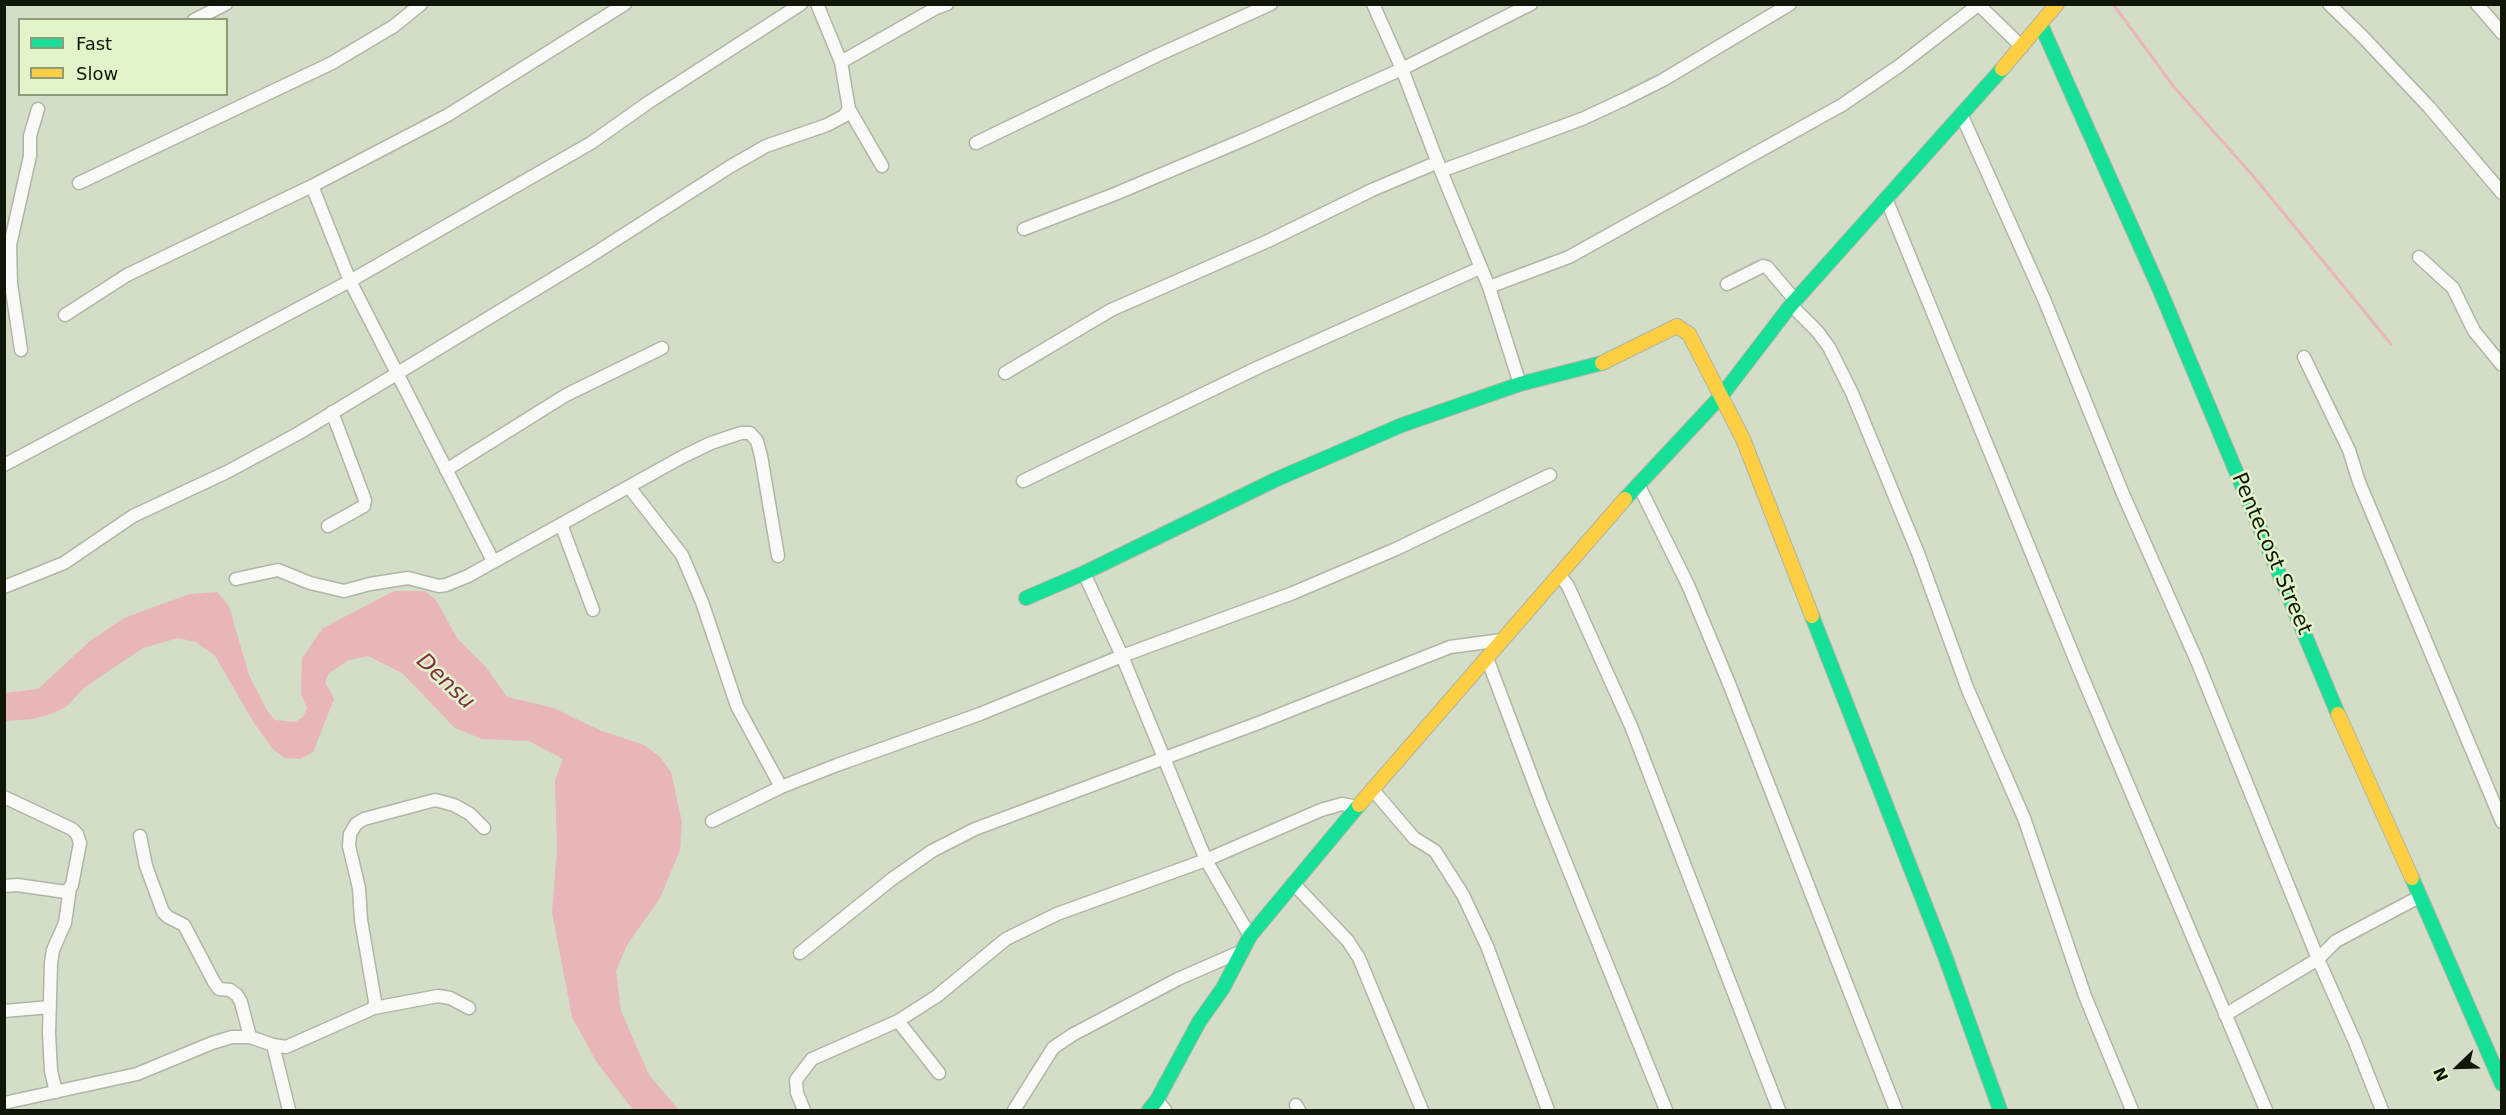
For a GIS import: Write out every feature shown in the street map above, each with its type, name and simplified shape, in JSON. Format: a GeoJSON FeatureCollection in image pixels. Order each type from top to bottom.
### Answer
{"type":"FeatureCollection","features":[{"type":"Feature","properties":{"kind":"street"},"geometry":{"type":"LineString","coordinates":[[198,18],[226,4]]}},
{"type":"Feature","properties":{"kind":"street"},"geometry":{"type":"LineString","coordinates":[[79,183],[332,63],[394,26],[421,4]]}},
{"type":"Feature","properties":{"kind":"street"},"geometry":{"type":"LineString","coordinates":[[65,315],[127,275],[312,186],[448,115],[625,4]]}},
{"type":"Feature","properties":{"kind":"street"},"geometry":{"type":"LineString","coordinates":[[4,465],[350,281],[591,143],[648,102],[801,4]]}},
{"type":"Feature","properties":{"kind":"street"},"geometry":{"type":"LineString","coordinates":[[817,4],[841,62],[849,109],[882,166]]}},
{"type":"Feature","properties":{"kind":"street"},"geometry":{"type":"LineString","coordinates":[[976,143],[1158,55],[1271,4]]}},
{"type":"Feature","properties":{"kind":"street"},"geometry":{"type":"LineString","coordinates":[[1373,4],[1402,69],[1480,268],[1490,287],[1520,384]]}},
{"type":"Feature","properties":{"kind":"street"},"geometry":{"type":"LineString","coordinates":[[1024,229],[1217,151],[1402,69],[1531,4]]}},
{"type":"Feature","properties":{"kind":"street"},"geometry":{"type":"LineString","coordinates":[[1005,373],[1111,310],[1268,241],[1372,190],[1582,119],[1625,99],[1663,80],[1790,4]]}},
{"type":"Feature","properties":{"kind":"street"},"geometry":{"type":"LineString","coordinates":[[1157,1107],[1199,1022],[1223,988],[1250,936],[1293,883],[1413,740],[1638,484],[1722,394],[1793,303],[1887,201],[2057,4]]}},
{"type":"Feature","properties":{"kind":"street"},"geometry":{"type":"LineString","coordinates":[[2329,4],[2429,107],[2502,193]]}},
{"type":"Feature","properties":{"kind":"street"},"geometry":{"type":"LineString","coordinates":[[2477,4],[2502,33]]}},
{"type":"Feature","properties":{"kind":"street"},"geometry":{"type":"LineString","coordinates":[[1490,287],[1569,257],[1842,105],[1899,66],[1978,5],[2022,47]]}},
{"type":"Feature","properties":{"kind":"street"},"geometry":{"type":"LineString","coordinates":[[841,62],[939,6]]}},
{"type":"Feature","properties":{"kind":"street","name":"Pentecost Street"},"geometry":{"type":"LineString","coordinates":[[2041,25],[2159,288],[2330,698],[2370,782],[2502,1084]]}},
{"type":"Feature","properties":{"kind":"street"},"geometry":{"type":"LineString","coordinates":[[21,350],[11,284],[10,244],[30,156],[30,136],[38,109]]}},
{"type":"Feature","properties":{"kind":"street"},"geometry":{"type":"LineString","coordinates":[[4,587],[64,562],[133,516],[227,472],[299,433],[589,257],[731,166],[766,146],[836,121],[849,109]]}},
{"type":"Feature","properties":{"kind":"street"},"geometry":{"type":"LineString","coordinates":[[1962,116],[2044,299],[2123,494],[2197,661],[2382,1110]]}},
{"type":"Feature","properties":{"kind":"street"},"geometry":{"type":"LineString","coordinates":[[312,186],[350,281],[493,561]]}},
{"type":"Feature","properties":{"kind":"street"},"geometry":{"type":"LineString","coordinates":[[1887,201],[2083,680],[2266,1110]]}},
{"type":"Feature","properties":{"kind":"street"},"geometry":{"type":"LineString","coordinates":[[2419,257],[2453,288],[2474,331],[2502,365]]}},
{"type":"Feature","properties":{"kind":"street"},"geometry":{"type":"LineString","coordinates":[[1727,284],[1763,266],[1767,267],[1829,347],[1852,393],[1918,553],[1968,690],[2024,818],[2085,996],[2132,1110]]}},
{"type":"Feature","properties":{"kind":"street"},"geometry":{"type":"LineString","coordinates":[[1023,482],[1259,367],[1480,268]]}},
{"type":"Feature","properties":{"kind":"street"},"geometry":{"type":"LineString","coordinates":[[1026,598],[1084,573],[1277,479],[1392,429],[1520,384],[1595,366],[1677,326],[1689,334],[1722,394],[1743,439],[1924,901],[2000,1110]]}},
{"type":"Feature","properties":{"kind":"street"},"geometry":{"type":"LineString","coordinates":[[446,470],[566,395],[662,348]]}},
{"type":"Feature","properties":{"kind":"street"},"geometry":{"type":"LineString","coordinates":[[2304,357],[2349,450],[2359,482],[2502,822]]}},
{"type":"Feature","properties":{"kind":"street"},"geometry":{"type":"LineString","coordinates":[[328,526],[364,506],[365,500],[332,412]]}},
{"type":"Feature","properties":{"kind":"street"},"geometry":{"type":"LineString","coordinates":[[236,579],[278,570],[310,583],[344,591],[408,578],[439,586],[468,576],[711,443],[732,435],[750,433],[757,441],[761,456],[778,556]]}},
{"type":"Feature","properties":{"kind":"street"},"geometry":{"type":"LineString","coordinates":[[712,821],[781,788],[837,765],[980,714],[1122,656],[1334,576],[1426,536],[1550,475]]}},
{"type":"Feature","properties":{"kind":"street"},"geometry":{"type":"LineString","coordinates":[[1638,484],[1688,585],[1728,681],[1896,1110]]}},
{"type":"Feature","properties":{"kind":"street"},"geometry":{"type":"LineString","coordinates":[[629,487],[682,555],[702,602],[737,706],[781,788]]}},
{"type":"Feature","properties":{"kind":"street"},"geometry":{"type":"LineString","coordinates":[[561,524],[593,610]]}},
{"type":"Feature","properties":{"kind":"street"},"geometry":{"type":"LineString","coordinates":[[1084,573],[1122,656],[1206,860],[1250,936]]}},
{"type":"Feature","properties":{"kind":"street"},"geometry":{"type":"LineString","coordinates":[[1559,574],[1568,586],[1631,726],[1779,1110]]}},
{"type":"Feature","properties":{"kind":"street"},"geometry":{"type":"LineString","coordinates":[[800,953],[932,851],[975,829],[1261,722],[1450,647],[1502,640]]}},
{"type":"Feature","properties":{"kind":"street"},"geometry":{"type":"LineString","coordinates":[[1487,658],[1542,804],[1666,1110]]}},
{"type":"Feature","properties":{"kind":"street"},"geometry":{"type":"LineString","coordinates":[[1373,790],[1414,838],[1435,851],[1463,895],[1487,946],[1548,1110]]}},
{"type":"Feature","properties":{"kind":"street"},"geometry":{"type":"LineString","coordinates":[[4,797],[63,824],[77,834],[80,843],[65,923],[53,950],[50,1007],[51,1071],[56,1092]]}},
{"type":"Feature","properties":{"kind":"street"},"geometry":{"type":"LineString","coordinates":[[374,1008],[375,1001],[361,920],[359,888],[349,846],[350,834],[356,824],[364,819],[435,800],[454,805],[470,814],[484,828]]}},
{"type":"Feature","properties":{"kind":"street"},"geometry":{"type":"LineString","coordinates":[[804,1110],[797,1093],[796,1080],[812,1059],[898,1021],[937,996],[1006,939],[1057,914],[1206,860],[1331,806],[1342,804],[1358,807]]}},
{"type":"Feature","properties":{"kind":"street"},"geometry":{"type":"LineString","coordinates":[[140,836],[146,866],[163,912],[184,925],[219,989],[230,990],[237,994],[250,1037]]}},
{"type":"Feature","properties":{"kind":"street"},"geometry":{"type":"LineString","coordinates":[[1293,883],[1348,940],[1359,958],[1422,1110]]}},
{"type":"Feature","properties":{"kind":"street"},"geometry":{"type":"LineString","coordinates":[[4,886],[16,885],[61,892],[70,888]]}},
{"type":"Feature","properties":{"kind":"street"},"geometry":{"type":"LineString","coordinates":[[2225,1015],[2318,959],[2336,941],[2419,897]]}},
{"type":"Feature","properties":{"kind":"street"},"geometry":{"type":"LineString","coordinates":[[1014,1110],[1053,1048],[1072,1035],[1178,980],[1242,951]]}},
{"type":"Feature","properties":{"kind":"street"},"geometry":{"type":"LineString","coordinates":[[4,1103],[151,1070],[212,1043],[232,1037],[250,1037],[273,1046],[286,1047],[374,1008],[438,996],[450,998],[469,1008]]}},
{"type":"Feature","properties":{"kind":"street"},"geometry":{"type":"LineString","coordinates":[[4,1011],[50,1007]]}},
{"type":"Feature","properties":{"kind":"street"},"geometry":{"type":"LineString","coordinates":[[898,1021],[939,1073]]}},
{"type":"Feature","properties":{"kind":"street"},"geometry":{"type":"LineString","coordinates":[[273,1046],[289,1110]]}},
{"type":"Feature","properties":{"kind":"water","name":"Densu"},"geometry":{"type":"Polygon","coordinates":[[[394,591],[425,591],[436,600],[457,638],[486,667],[507,697],[554,708],[599,730],[644,745],[660,757],[671,772],[682,822],[680,850],[660,898],[627,945],[616,971],[621,1011],[649,1075],[679,1110],[633,1110],[596,1061],[572,1017],[552,912],[557,850],[555,781],[563,759],[529,741],[482,739],[455,728],[402,673],[368,656],[349,660],[329,673],[325,682],[334,699],[313,752],[300,759],[284,758],[272,748],[254,723],[215,656],[196,642],[178,638],[143,648],[85,687],[66,707],[34,719],[5,721],[5,693],[38,689],[90,641],[124,618],[190,594],[217,592],[229,606],[249,675],[268,712],[275,720],[295,722],[303,717],[307,708],[301,694],[302,658],[323,628],[394,591]]]}},
{"type":"Feature","properties":{"kind":"waterway"},"geometry":{"type":"LineString","coordinates":[[2113,4],[2174,87],[2254,177],[2391,344]]}},
{"type":"Feature","properties":{"kind":"traffic: fast"},"geometry":{"type":"LineString","coordinates":[[2041,25],[2159,288],[2338,714]]}},
{"type":"Feature","properties":{"kind":"traffic: fast"},"geometry":{"type":"LineString","coordinates":[[1625,499],[1722,395],[1791,305],[2002,69]]}},
{"type":"Feature","properties":{"kind":"traffic: fast"},"geometry":{"type":"LineString","coordinates":[[1026,598],[1084,573],[1277,479],[1402,425],[1520,384],[1602,363]]}},
{"type":"Feature","properties":{"kind":"traffic: fast"},"geometry":{"type":"LineString","coordinates":[[1812,616],[1945,956],[2000,1110]]}},
{"type":"Feature","properties":{"kind":"traffic: fast"},"geometry":{"type":"LineString","coordinates":[[1149,1110],[1157,1100],[1199,1022],[1223,988],[1250,936],[1359,805]]}},
{"type":"Feature","properties":{"kind":"traffic: fast"},"geometry":{"type":"LineString","coordinates":[[2412,878],[2502,1084]]}},
{"type":"Feature","properties":{"kind":"traffic: slow"},"geometry":{"type":"LineString","coordinates":[[2002,69],[2057,4]]}},
{"type":"Feature","properties":{"kind":"traffic: slow"},"geometry":{"type":"LineString","coordinates":[[1602,363],[1677,326],[1689,334],[1743,439],[1812,616]]}},
{"type":"Feature","properties":{"kind":"traffic: slow"},"geometry":{"type":"LineString","coordinates":[[1359,805],[1625,499]]}},
{"type":"Feature","properties":{"kind":"traffic: slow"},"geometry":{"type":"LineString","coordinates":[[2338,714],[2412,878]]}}]}
